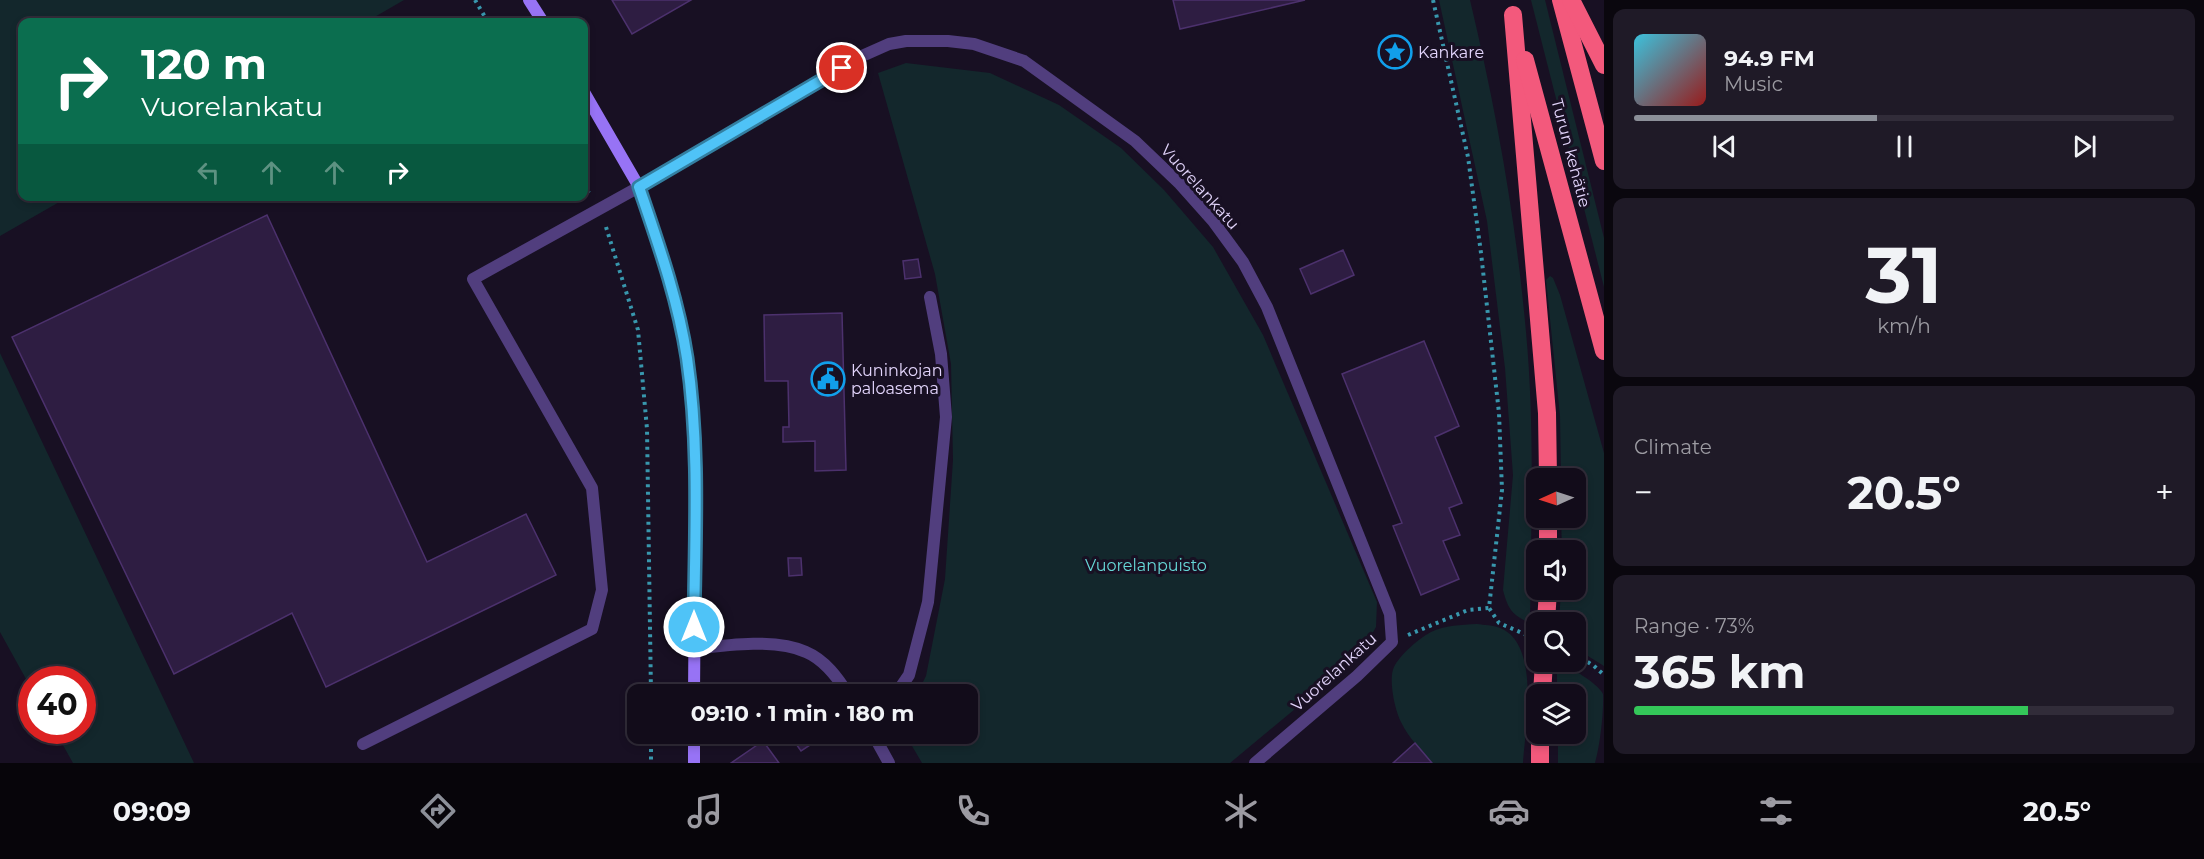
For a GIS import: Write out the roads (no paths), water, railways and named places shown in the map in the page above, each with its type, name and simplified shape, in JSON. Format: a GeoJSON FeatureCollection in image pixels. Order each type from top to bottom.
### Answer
{"type":"FeatureCollection","features":[{"type":"Feature","properties":{"kind":"highway","name":"Turun kehätie"},"geometry":{"type":"LineString","coordinates":[[1561,0],[1604,161]]}},
{"type":"Feature","properties":{"kind":"highway"},"geometry":{"type":"LineString","coordinates":[[1571,0],[1604,65]]}},
{"type":"Feature","properties":{"kind":"highway","name":"Turun kehätie"},"geometry":{"type":"LineString","coordinates":[[1511,7],[1604,351]]}},
{"type":"Feature","properties":{"kind":"highway"},"geometry":{"type":"LineString","coordinates":[[1511,7],[1547,413],[1548,468]]}},
{"type":"Feature","properties":{"kind":"highway"},"geometry":{"type":"LineString","coordinates":[[1540,744],[1540,763]]}},
{"type":"Feature","properties":{"kind":"street"},"geometry":{"type":"LineString","coordinates":[[530,0],[541,18]]}},
{"type":"Feature","properties":{"kind":"street","name":"Vuorelankatu"},"geometry":{"type":"LineString","coordinates":[[363,744],[592,629],[602,590],[592,488],[473,279],[639,187],[862,56],[890,44],[906,41],[948,41],[974,44],[1024,61],[1135,141],[1180,184],[1214,221],[1244,262],[1267,307],[1390,614],[1392,642],[1357,676],[1255,763]]}},
{"type":"Feature","properties":{"kind":"street"},"geometry":{"type":"LineString","coordinates":[[588,99],[639,187],[676,302],[687,359],[696,451],[694,684]]}},
{"type":"Feature","properties":{"kind":"street"},"geometry":{"type":"LineString","coordinates":[[903,684],[909,675],[928,602],[945,417],[940,354],[930,297]]}},
{"type":"Feature","properties":{"kind":"street"},"geometry":{"type":"LineString","coordinates":[[694,649],[727,645],[778,645],[806,651],[822,662],[842,684]]}},
{"type":"Feature","properties":{"kind":"street"},"geometry":{"type":"LineString","coordinates":[[694,744],[694,763]]}},
{"type":"Feature","properties":{"kind":"street"},"geometry":{"type":"LineString","coordinates":[[879,744],[889,763]]}},
{"type":"Feature","properties":{"kind":"place","name":"Kankare"},"geometry":{"type":"Point","coordinates":[1395,52]}},
{"type":"Feature","properties":{"kind":"place","name":"Kuninkojan paloasema"},"geometry":{"type":"Point","coordinates":[828,379]}},
{"type":"Feature","properties":{"kind":"park label","name":"Vuorelanpuisto"},"geometry":{"type":"Point","coordinates":[1146,565]}}]}
